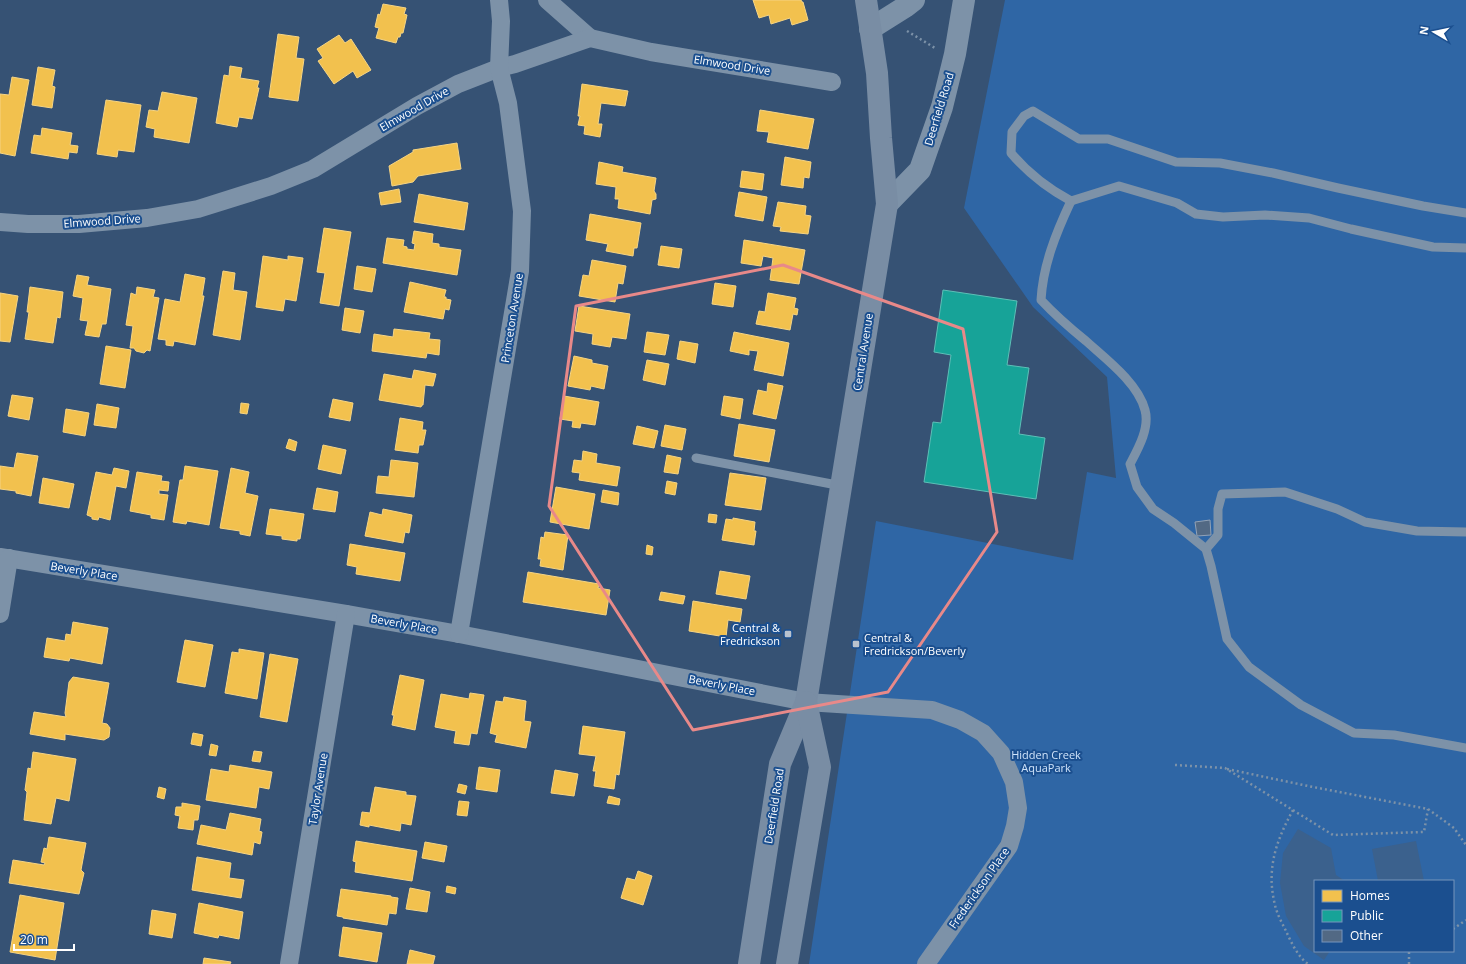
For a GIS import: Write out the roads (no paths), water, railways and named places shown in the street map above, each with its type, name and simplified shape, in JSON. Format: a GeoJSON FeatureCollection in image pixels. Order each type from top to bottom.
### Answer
{"type":"FeatureCollection","features":[{"type":"Feature","properties":{"kind":"main road","name":"Central Avenue"},"geometry":{"type":"LineString","coordinates":[[806,702],[887,204],[877,73],[866,0]]}},
{"type":"Feature","properties":{"kind":"main road","name":"Deerfield Road"},"geometry":{"type":"LineString","coordinates":[[749,964],[780,764],[806,702]]}},
{"type":"Feature","properties":{"kind":"main road"},"geometry":{"type":"LineString","coordinates":[[787,964],[820,767],[806,702]]}},
{"type":"Feature","properties":{"kind":"street","name":"Princeton Avenue"},"geometry":{"type":"LineString","coordinates":[[459,634],[520,271],[522,211],[508,103],[499,68],[501,21],[499,0]]}},
{"type":"Feature","properties":{"kind":"street"},"geometry":{"type":"LineString","coordinates":[[547,0],[590,38]]}},
{"type":"Feature","properties":{"kind":"street"},"geometry":{"type":"LineString","coordinates":[[870,29],[905,8],[914,0]]}},
{"type":"Feature","properties":{"kind":"street","name":"Deerfield Road"},"geometry":{"type":"LineString","coordinates":[[887,204],[920,170],[942,107],[955,54],[964,0]]}},
{"type":"Feature","properties":{"kind":"street","name":"Elmwood Drive"},"geometry":{"type":"LineString","coordinates":[[0,222],[28,224],[79,224],[147,218],[198,209],[271,186],[313,169],[417,106],[458,84],[499,68],[516,64],[590,38],[651,52],[832,82]]}},
{"type":"Feature","properties":{"kind":"street"},"geometry":{"type":"LineString","coordinates":[[0,614],[5,558]]}},
{"type":"Feature","properties":{"kind":"street","name":"Beverly Place"},"geometry":{"type":"LineString","coordinates":[[5,558],[459,634],[806,702]]}},
{"type":"Feature","properties":{"kind":"street","name":"Taylor Avenue"},"geometry":{"type":"LineString","coordinates":[[289,964],[346,614]]}},
{"type":"Feature","properties":{"kind":"street","name":"Frederickson Place"},"geometry":{"type":"LineString","coordinates":[[806,702],[932,710],[960,720],[983,733],[1001,753],[1014,782],[1018,808],[1015,826],[1009,846],[926,964]]}},
{"type":"Feature","properties":{"kind":"lane"},"geometry":{"type":"LineString","coordinates":[[1466,213],[1423,206],[1272,172],[1220,163],[1176,162],[1108,139],[1079,139],[1033,111],[1024,116],[1012,132],[1011,153],[1022,166],[1035,178],[1071,201],[1119,186],[1177,203],[1196,214],[1224,217],[1265,214],[1309,218],[1433,247],[1466,248]]}},
{"type":"Feature","properties":{"kind":"lane"},"geometry":{"type":"LineString","coordinates":[[1071,201],[1054,238],[1042,282],[1041,300],[1054,314],[1118,368],[1136,392],[1145,410],[1145,426],[1142,442],[1130,464],[1137,487],[1153,509],[1174,523],[1206,549],[1228,639],[1249,667],[1301,705],[1354,733],[1394,735],[1466,748]]}},
{"type":"Feature","properties":{"kind":"lane"},"geometry":{"type":"LineString","coordinates":[[696,458],[842,486]]}},
{"type":"Feature","properties":{"kind":"lane"},"geometry":{"type":"LineString","coordinates":[[1206,549],[1218,535],[1218,509],[1222,494],[1285,492],[1337,510],[1365,522],[1417,531],[1466,532]]}},
{"type":"Feature","properties":{"kind":"place","name":"Central & Fredrickson"},"geometry":{"type":"Point","coordinates":[788,634]}},
{"type":"Feature","properties":{"kind":"place","name":"Central & Fredrickson/Beverly"},"geometry":{"type":"Point","coordinates":[856,644]}},
{"type":"Feature","properties":{"kind":"park label","name":"Hidden Creek AquaPark"},"geometry":{"type":"Point","coordinates":[1046,761]}}]}
